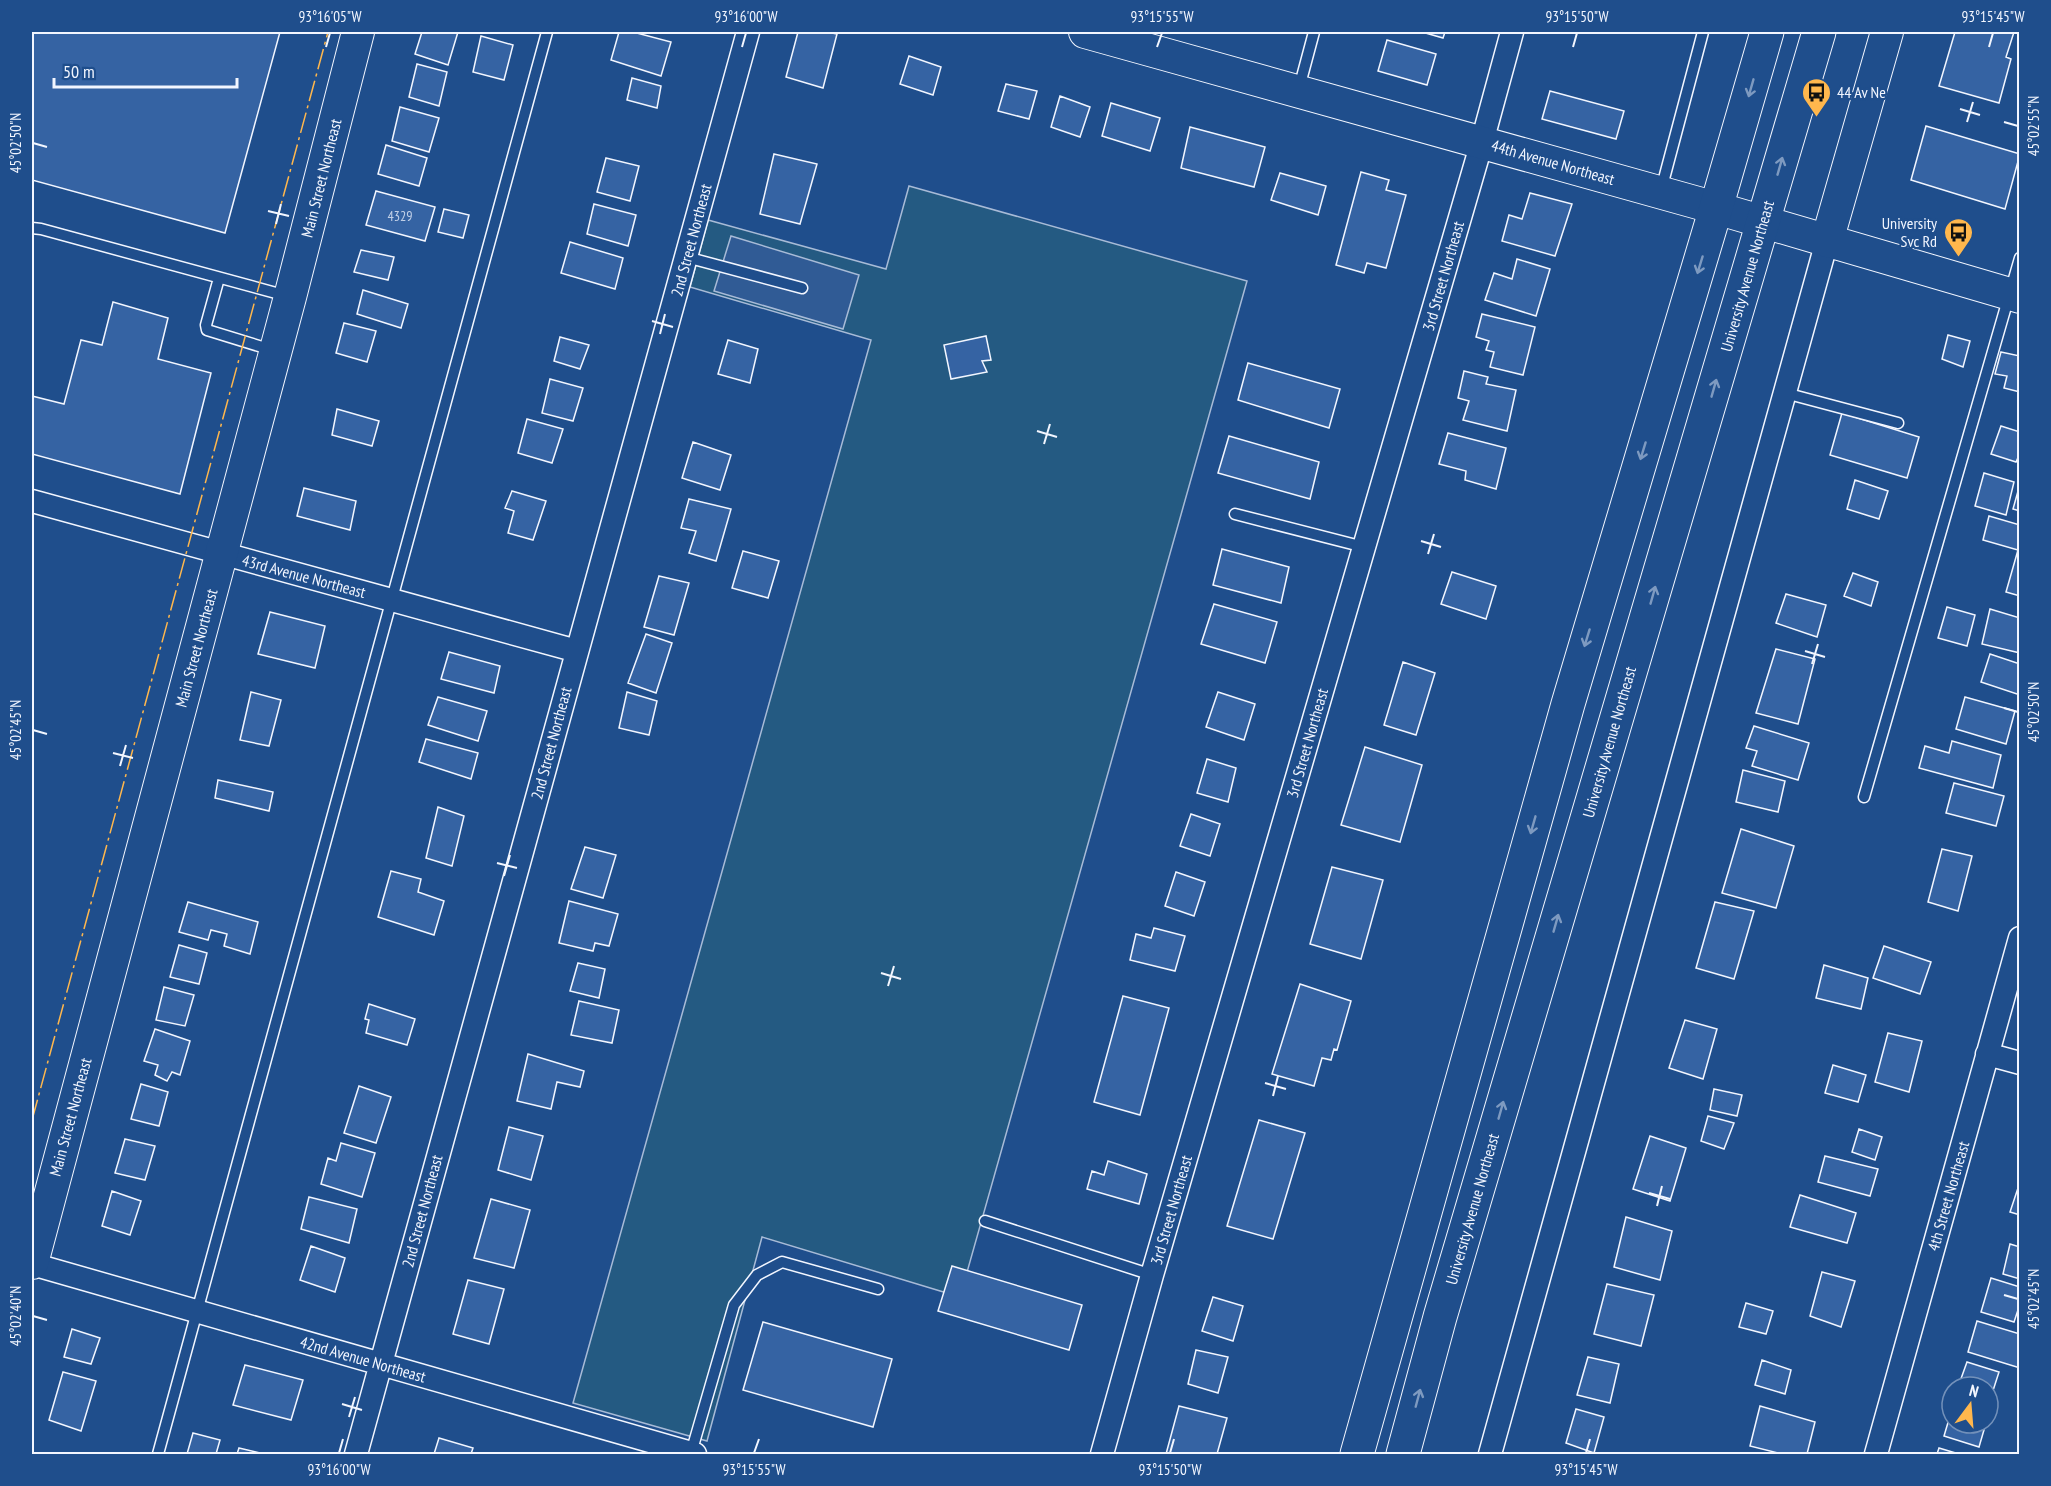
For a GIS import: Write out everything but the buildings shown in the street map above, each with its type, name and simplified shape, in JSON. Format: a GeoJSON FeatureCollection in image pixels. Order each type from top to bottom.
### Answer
{"type":"FeatureCollection","features":[{"type":"Feature","properties":{"kind":"main road"},"geometry":{"type":"LineString","coordinates":[[1357,1455],[1568,704],[1767,32]]}},
{"type":"Feature","properties":{"kind":"main road","name":"University Avenue Northeast"},"geometry":{"type":"LineString","coordinates":[[1403,1455],[1440,1317],[1819,32]]}},
{"type":"Feature","properties":{"kind":"street","name":"Main Street Northeast"},"geometry":{"type":"LineString","coordinates":[[32,1264],[276,351],[358,32]]}},
{"type":"Feature","properties":{"kind":"street","name":"2nd Street Northeast"},"geometry":{"type":"LineString","coordinates":[[356,1455],[748,32]]}},
{"type":"Feature","properties":{"kind":"street","name":"44th Avenue Northeast"},"geometry":{"type":"LineString","coordinates":[[1085,32],[1120,36],[1298,91],[1716,208],[2015,296]]}},
{"type":"Feature","properties":{"kind":"street","name":"3rd Street Northeast"},"geometry":{"type":"LineString","coordinates":[[1102,1455],[1512,32]]}},
{"type":"Feature","properties":{"kind":"street"},"geometry":{"type":"LineString","coordinates":[[1490,1455],[1887,32]]}},
{"type":"Feature","properties":{"kind":"street","name":"43rd Avenue Northeast"},"geometry":{"type":"LineString","coordinates":[[32,501],[577,651]]}},
{"type":"Feature","properties":{"kind":"street","name":"4th Street Northeast"},"geometry":{"type":"LineString","coordinates":[[1876,1455],[2019,938]]}},
{"type":"Feature","properties":{"kind":"street"},"geometry":{"type":"LineString","coordinates":[[1987,1054],[2019,1063]]}},
{"type":"Feature","properties":{"kind":"street","name":"42nd Avenue Northeast"},"geometry":{"type":"LineString","coordinates":[[32,1264],[693,1454]]}},
{"type":"Feature","properties":{"kind":"lane"},"geometry":{"type":"LineString","coordinates":[[158,1455],[547,32]]}},
{"type":"Feature","properties":{"kind":"lane"},"geometry":{"type":"LineString","coordinates":[[1298,91],[1314,32]]}},
{"type":"Feature","properties":{"kind":"lane"},"geometry":{"type":"LineString","coordinates":[[1660,193],[1704,32]]}},
{"type":"Feature","properties":{"kind":"lane"},"geometry":{"type":"LineString","coordinates":[[32,228],[290,297]]}},
{"type":"Feature","properties":{"kind":"lane"},"geometry":{"type":"LineString","coordinates":[[686,257],[802,288]]}},
{"type":"Feature","properties":{"kind":"lane"},"geometry":{"type":"LineString","coordinates":[[1864,798],[2015,296],[2019,258]]}},
{"type":"Feature","properties":{"kind":"lane"},"geometry":{"type":"LineString","coordinates":[[219,278],[206,325],[207,330],[276,351]]}},
{"type":"Feature","properties":{"kind":"lane"},"geometry":{"type":"LineString","coordinates":[[1785,393],[1898,423]]}},
{"type":"Feature","properties":{"kind":"lane"},"geometry":{"type":"LineString","coordinates":[[1235,514],[1364,547]]}},
{"type":"Feature","properties":{"kind":"lane"},"geometry":{"type":"LineString","coordinates":[[985,1221],[1152,1275]]}},
{"type":"Feature","properties":{"kind":"lane"},"geometry":{"type":"LineString","coordinates":[[693,1454],[734,1305],[757,1275],[783,1262],[878,1289]]}},
{"type":"Feature","properties":{"kind":"shaded area"},"geometry":{"type":"Polygon","coordinates":[[[909,186],[1247,281],[960,1297],[762,1237],[707,1441],[573,1403],[871,340],[690,287],[708,220],[886,269],[909,186]]]}},
{"type":"Feature","properties":{"kind":"shaded area"},"geometry":{"type":"Polygon","coordinates":[[[731,236],[859,275],[843,329],[714,291],[731,236]]]}},
{"type":"Feature","properties":{"kind":"power"},"geometry":{"type":"LineString","coordinates":[[32,1120],[328,32]]}},
{"type":"Feature","properties":{"kind":"place","name":"44 Av Ne"},"geometry":{"type":"Point","coordinates":[1816,118]}},
{"type":"Feature","properties":{"kind":"place","name":"University Svc Rd"},"geometry":{"type":"Point","coordinates":[1958,258]}}]}
